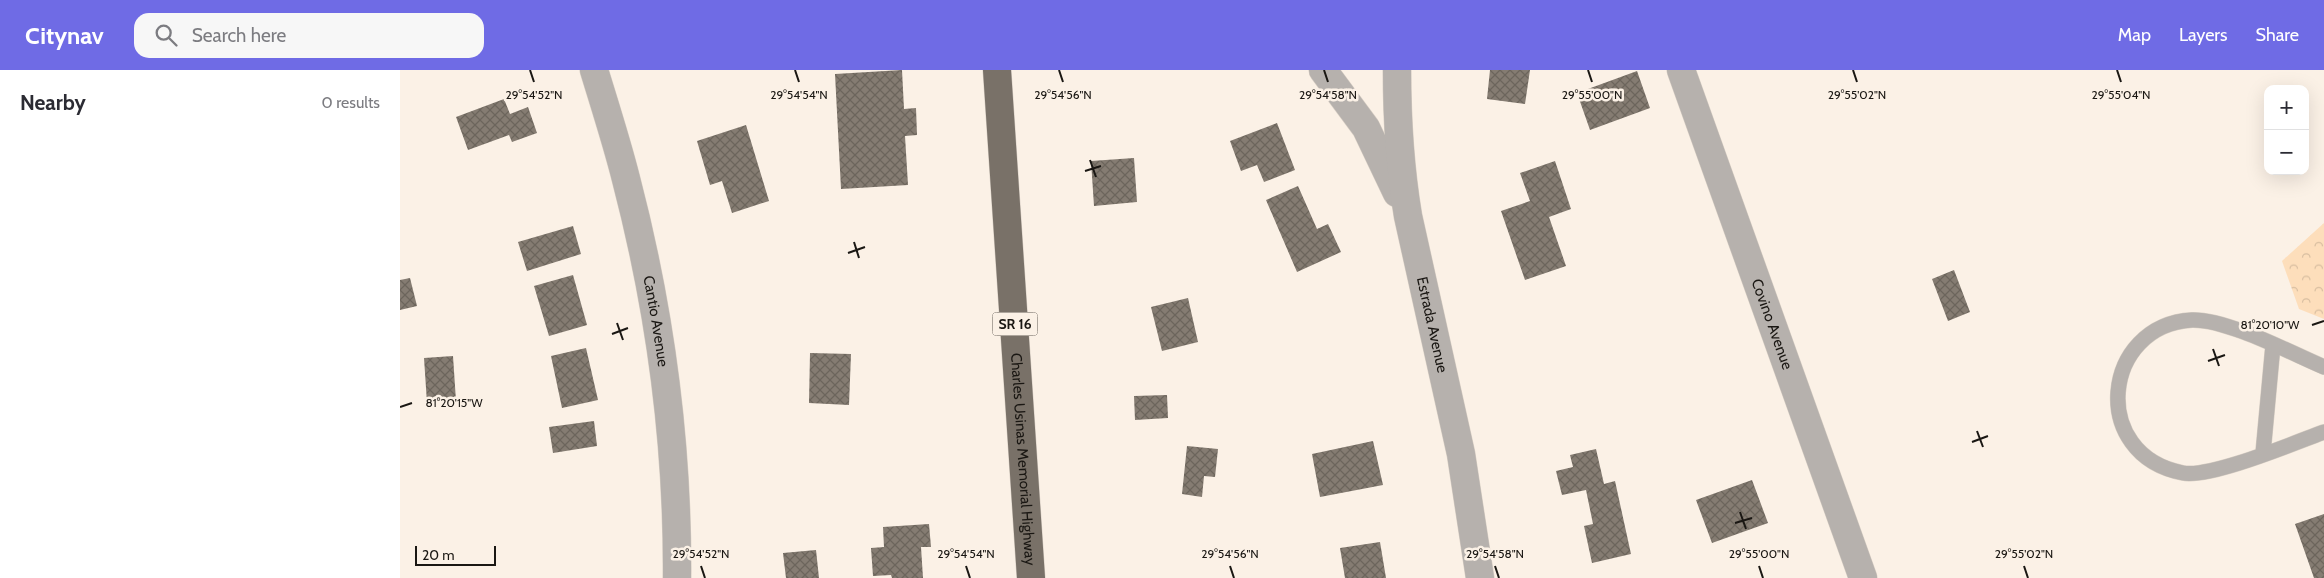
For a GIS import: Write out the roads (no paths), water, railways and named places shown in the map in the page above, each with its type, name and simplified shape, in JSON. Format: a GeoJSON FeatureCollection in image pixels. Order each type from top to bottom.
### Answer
{"type":"FeatureCollection","features":[{"type":"Feature","properties":{"kind":"highway","name":"Charles Usinas Memorial Highway"},"geometry":{"type":"LineString","coordinates":[[997,70],[1031,578]]}},
{"type":"Feature","properties":{"kind":"street","name":"Cantio Avenue"},"geometry":{"type":"LineString","coordinates":[[594,70],[628,188],[645,263],[666,388],[677,515],[677,578]]}},
{"type":"Feature","properties":{"kind":"street"},"geometry":{"type":"LineString","coordinates":[[1323,70],[1366,128],[1408,216]]}},
{"type":"Feature","properties":{"kind":"street","name":"Estrada Avenue"},"geometry":{"type":"LineString","coordinates":[[1397,70],[1402,178],[1408,216],[1461,454],[1480,578]]}},
{"type":"Feature","properties":{"kind":"street","name":"Covino Avenue"},"geometry":{"type":"LineString","coordinates":[[1681,70],[1863,578]]}},
{"type":"Feature","properties":{"kind":"lane"},"geometry":{"type":"LineString","coordinates":[[2324,367],[2221,324],[2192,320],[2170,325],[2153,333],[2138,345],[2124,365],[2119,385],[2118,402],[2121,423],[2131,443],[2145,457],[2166,468],[2184,473],[2213,471],[2324,432]]}},
{"type":"Feature","properties":{"kind":"lane"},"geometry":{"type":"LineString","coordinates":[[2263,453],[2273,345]]}}]}
